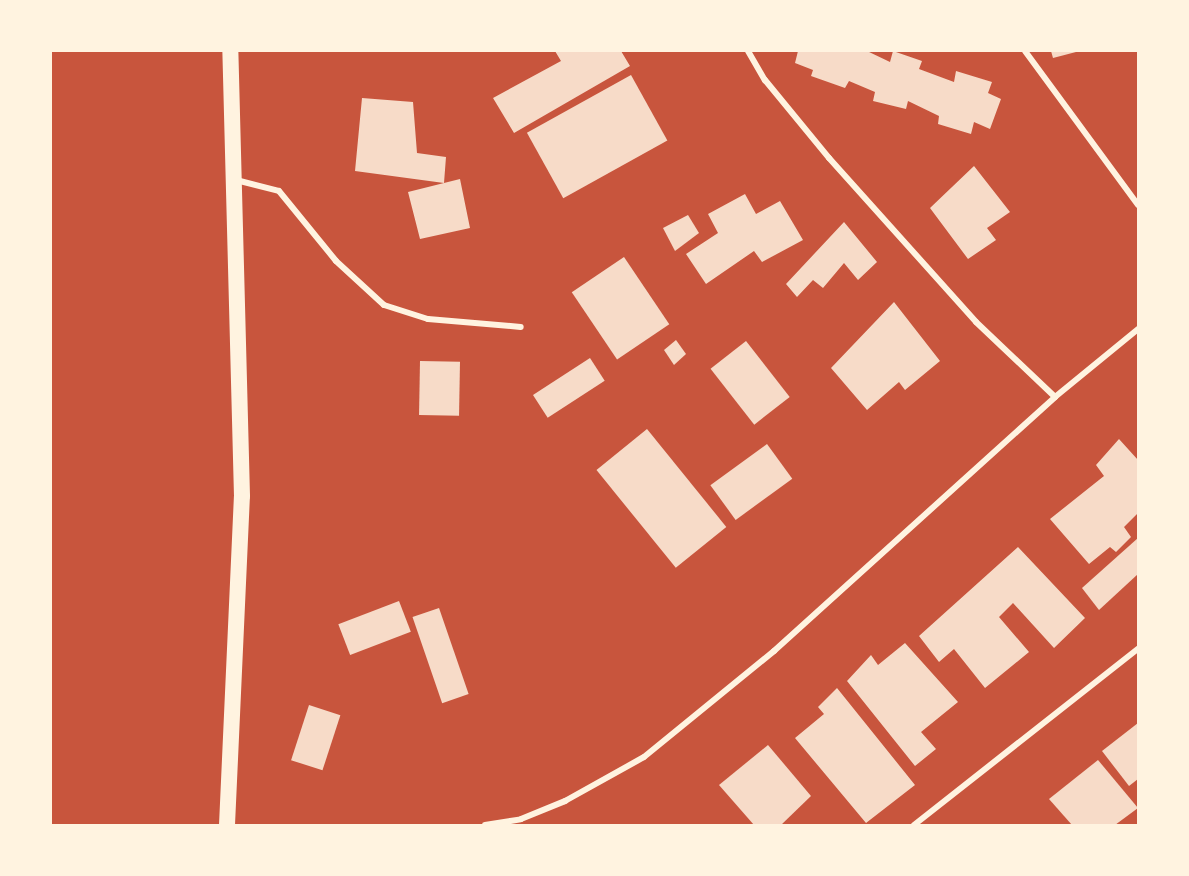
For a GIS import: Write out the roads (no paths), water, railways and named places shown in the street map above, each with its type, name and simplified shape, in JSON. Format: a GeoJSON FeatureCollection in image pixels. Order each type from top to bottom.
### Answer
{"type":"FeatureCollection","features":[{"type":"Feature","properties":{"kind":"highway"},"geometry":{"type":"LineString","coordinates":[[227,825],[237,664],[242,496],[230,51]]}},
{"type":"Feature","properties":{"kind":"street"},"geometry":{"type":"LineString","coordinates":[[747,51],[765,80],[829,158],[976,322],[1054,398]]}},
{"type":"Feature","properties":{"kind":"street"},"geometry":{"type":"LineString","coordinates":[[1026,51],[1138,205]]}},
{"type":"Feature","properties":{"kind":"street"},"geometry":{"type":"LineString","coordinates":[[232,179],[279,190],[344,270],[384,305],[421,318],[521,327]]}},
{"type":"Feature","properties":{"kind":"street"},"geometry":{"type":"LineString","coordinates":[[485,825],[521,819],[565,801],[644,757],[774,651],[1054,398],[1138,329]]}},
{"type":"Feature","properties":{"kind":"street"},"geometry":{"type":"LineString","coordinates":[[914,825],[1138,649]]}}]}
